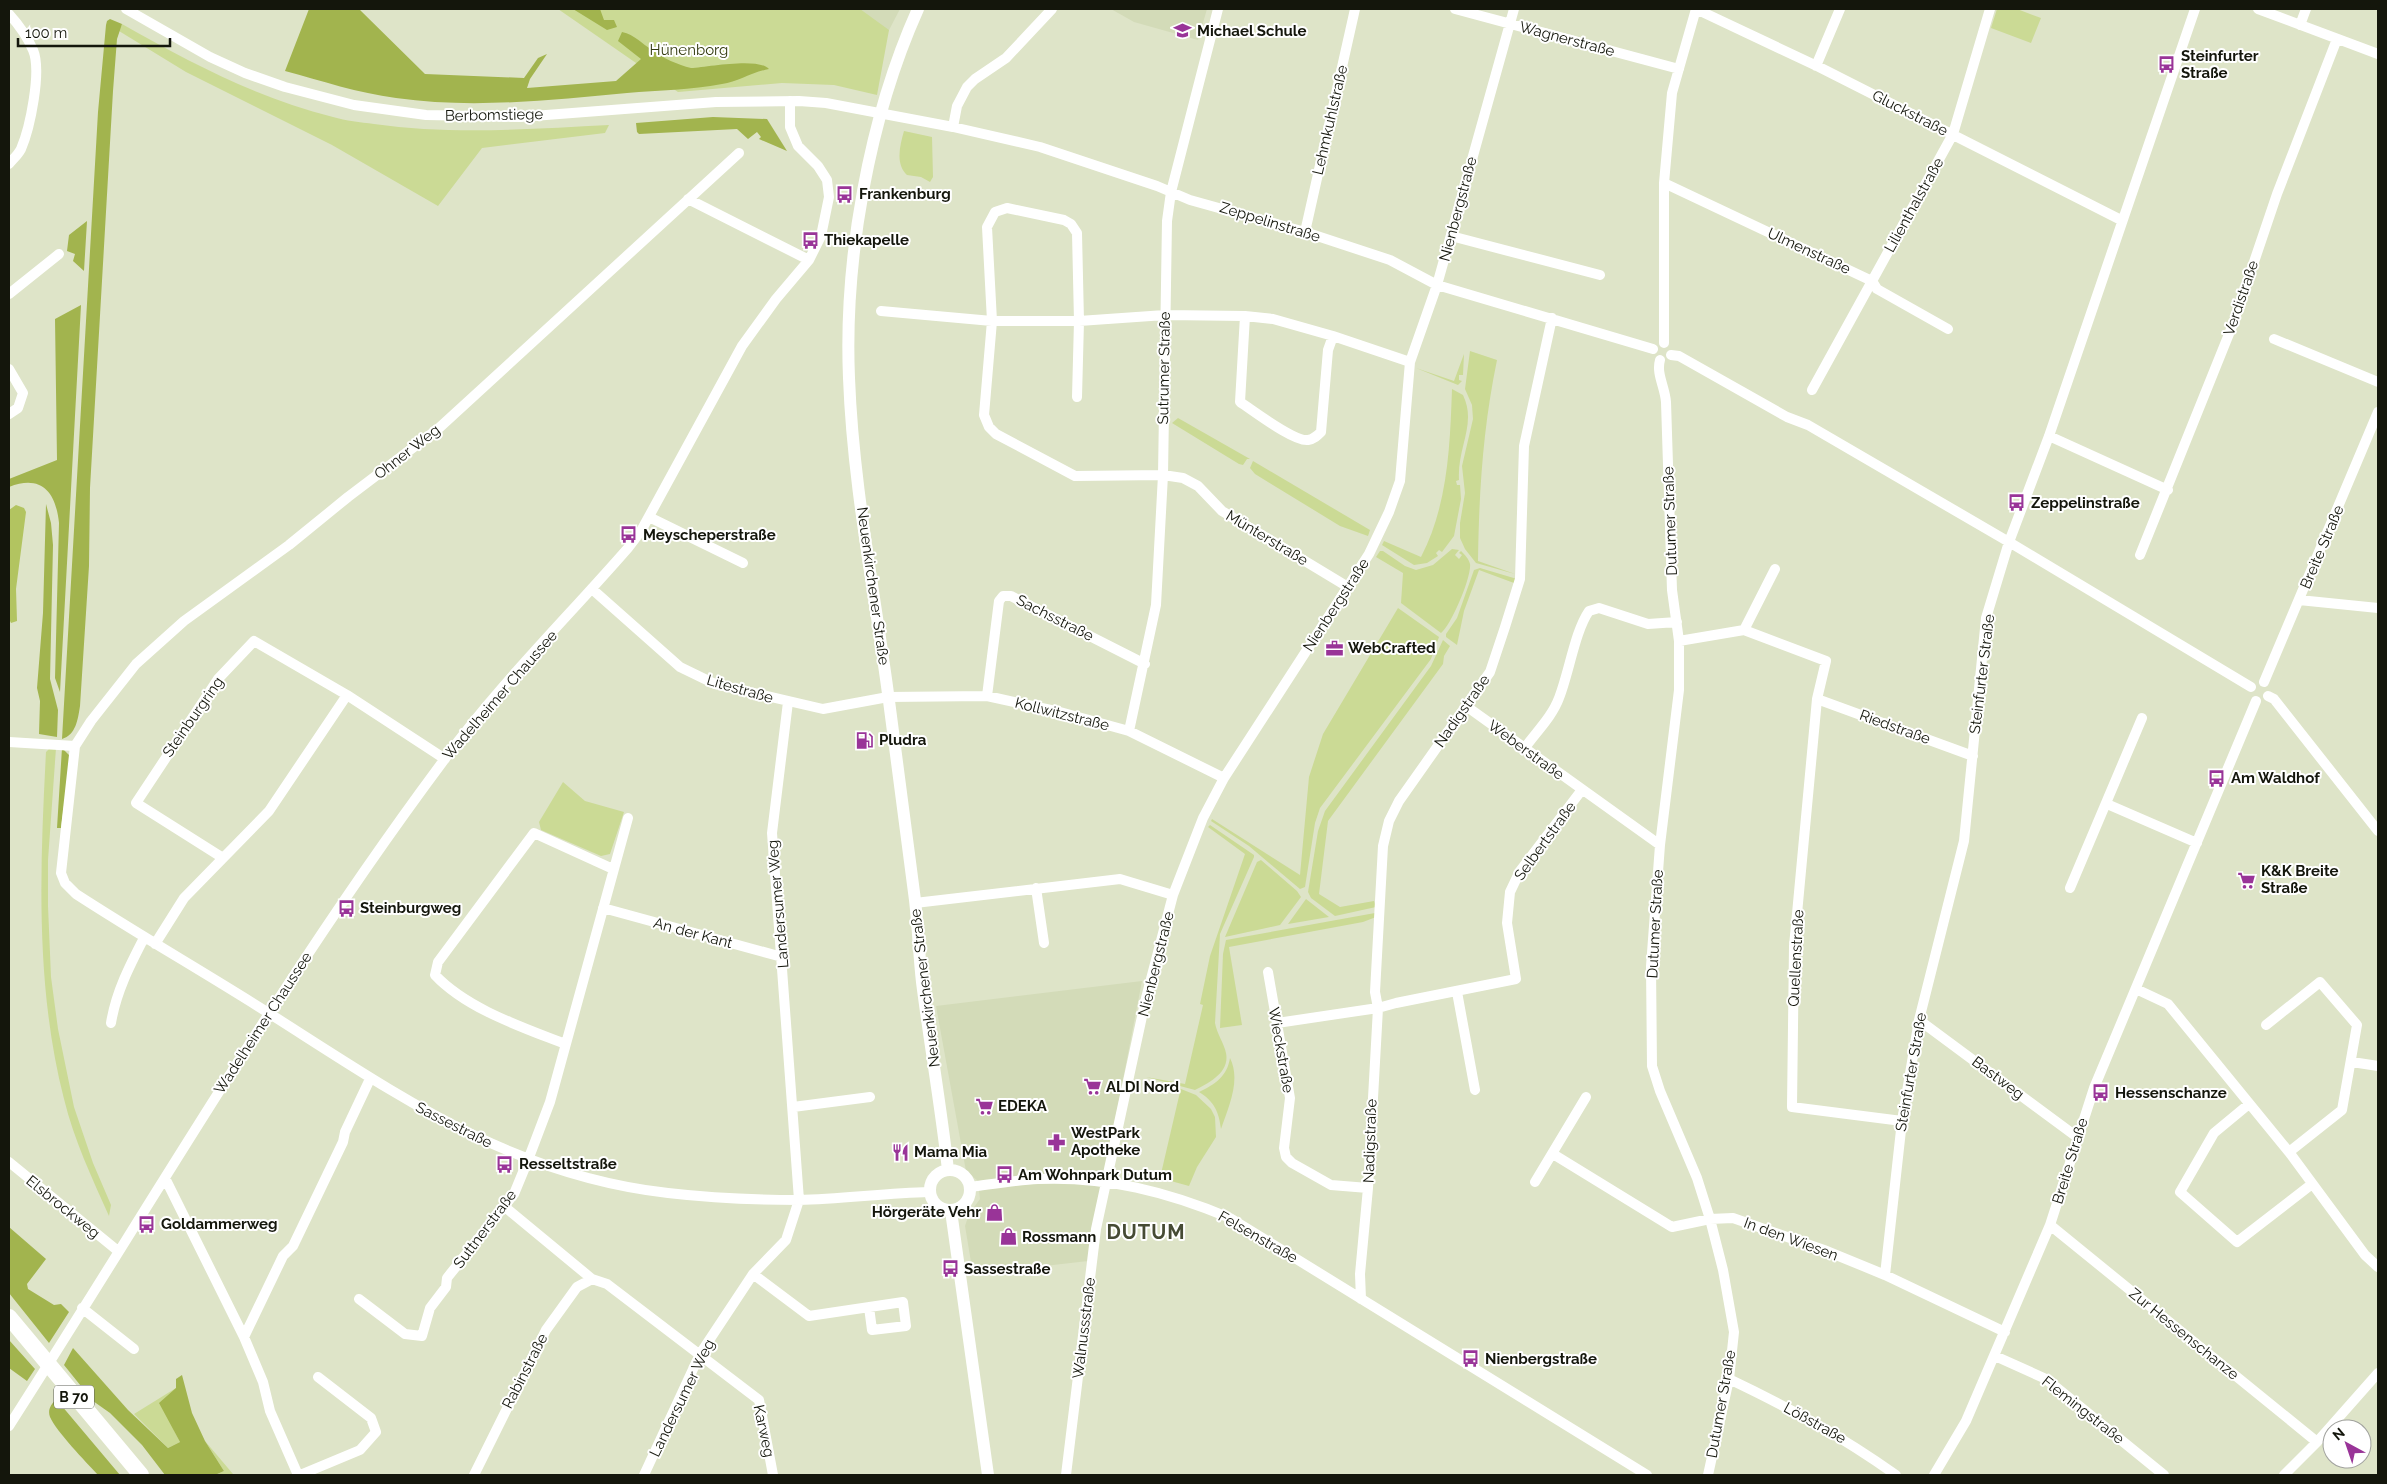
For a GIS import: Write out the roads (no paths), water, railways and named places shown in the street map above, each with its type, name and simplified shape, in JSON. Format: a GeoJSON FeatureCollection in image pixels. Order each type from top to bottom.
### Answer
{"type":"FeatureCollection","features":[{"type":"Feature","properties":{"kind":"highway","name":"B 70"},"geometry":{"type":"LineString","coordinates":[[9,1317],[140,1475]]}},
{"type":"Feature","properties":{"kind":"street","name":"Berbomstiege"},"geometry":{"type":"LineString","coordinates":[[126,9],[210,57],[285,87],[354,105],[417,114],[520,117],[716,102],[790,101],[826,103],[881,114]]}},
{"type":"Feature","properties":{"kind":"street","name":"Neuenkirchener Straße"},"geometry":{"type":"LineString","coordinates":[[918,9],[898,58],[881,114],[860,218],[852,288],[848,356],[853,431],[875,616],[888,697],[915,903],[922,978],[948,1170]]}},
{"type":"Feature","properties":{"kind":"street"},"geometry":{"type":"LineString","coordinates":[[953,127],[956,106],[967,87],[975,79],[1006,58],[1052,9]]}},
{"type":"Feature","properties":{"kind":"street","name":"Sutrumer Straße"},"geometry":{"type":"LineString","coordinates":[[1129,731],[1145,664],[1156,605],[1163,475],[1167,221],[1171,192],[1218,9]]}},
{"type":"Feature","properties":{"kind":"street","name":"Lehmkuhlstraße"},"geometry":{"type":"LineString","coordinates":[[1305,232],[1356,9]]}},
{"type":"Feature","properties":{"kind":"street","name":"Wagnerstraße"},"geometry":{"type":"LineString","coordinates":[[1455,9],[1679,69]]}},
{"type":"Feature","properties":{"kind":"street","name":"Nienbergstraße"},"geometry":{"type":"LineString","coordinates":[[1105,1181],[1146,998],[1174,895],[1203,818],[1224,778],[1369,554],[1400,481],[1410,362],[1437,285],[1514,9]]}},
{"type":"Feature","properties":{"kind":"street"},"geometry":{"type":"LineString","coordinates":[[1664,342],[1664,183],[1672,93],[1696,9]]}},
{"type":"Feature","properties":{"kind":"street","name":"Gluckstraße"},"geometry":{"type":"LineString","coordinates":[[1696,9],[1953,134],[2121,220]]}},
{"type":"Feature","properties":{"kind":"street"},"geometry":{"type":"LineString","coordinates":[[1816,66],[1840,9]]}},
{"type":"Feature","properties":{"kind":"street","name":"Lilienthalstraße"},"geometry":{"type":"LineString","coordinates":[[1812,390],[1953,134],[1990,9]]}},
{"type":"Feature","properties":{"kind":"street","name":"Steinfurter Straße"},"geometry":{"type":"LineString","coordinates":[[1885,1275],[1902,1121],[1919,1020],[1964,841],[1986,618],[2010,542],[2049,436],[2121,220],[2195,9]]}},
{"type":"Feature","properties":{"kind":"street"},"geometry":{"type":"LineString","coordinates":[[2258,9],[2378,54]]}},
{"type":"Feature","properties":{"kind":"street"},"geometry":{"type":"LineString","coordinates":[[2300,25],[2306,9]]}},
{"type":"Feature","properties":{"kind":"street"},"geometry":{"type":"LineString","coordinates":[[9,14],[22,30],[34,52],[35,76],[32,119],[20,151],[9,164]]}},
{"type":"Feature","properties":{"kind":"street","name":"Verdistraße"},"geometry":{"type":"LineString","coordinates":[[2140,555],[2168,490],[2233,324],[2277,194],[2337,39]]}},
{"type":"Feature","properties":{"kind":"street","name":"Wadelheimer Chaussee"},"geometry":{"type":"LineString","coordinates":[[9,1426],[268,1013],[340,904],[444,759],[484,710],[628,548],[649,517],[742,346],[776,298],[809,260],[820,236],[829,189],[824,173],[798,146],[790,127],[790,101]]}},
{"type":"Feature","properties":{"kind":"street","name":"Zeppelinstraße"},"geometry":{"type":"LineString","coordinates":[[881,114],[953,127],[1040,147],[1190,200],[1305,232],[1390,260],[1437,285],[1653,349]]}},
{"type":"Feature","properties":{"kind":"street","name":"Ohner Weg"},"geometry":{"type":"LineString","coordinates":[[75,746],[91,721],[136,664],[184,621],[289,545],[348,496],[439,428],[739,153]]}},
{"type":"Feature","properties":{"kind":"street","name":"Ulmenstraße"},"geometry":{"type":"LineString","coordinates":[[1664,183],[1872,281],[1876,289],[1948,329]]}},
{"type":"Feature","properties":{"kind":"street"},"geometry":{"type":"LineString","coordinates":[[688,199],[809,260]]}},
{"type":"Feature","properties":{"kind":"street","name":"Münterstraße"},"geometry":{"type":"LineString","coordinates":[[1077,397],[1079,321],[1077,233],[1072,224],[1064,220],[1008,208],[995,212],[986,227],[992,322],[984,415],[989,427],[996,434],[1075,476],[1163,475],[1184,478],[1198,486],[1222,511],[1348,587]]}},
{"type":"Feature","properties":{"kind":"street"},"geometry":{"type":"LineString","coordinates":[[1451,236],[1600,275]]}},
{"type":"Feature","properties":{"kind":"street"},"geometry":{"type":"LineString","coordinates":[[9,294],[59,254]]}},
{"type":"Feature","properties":{"kind":"street"},"geometry":{"type":"LineString","coordinates":[[881,311],[992,322],[1079,321],[1165,315],[1245,316],[1273,319],[1334,336],[1410,362]]}},
{"type":"Feature","properties":{"kind":"street"},"geometry":{"type":"LineString","coordinates":[[1245,316],[1240,402],[1295,438],[1307,441],[1316,438],[1321,432],[1328,350],[1334,336]]}},
{"type":"Feature","properties":{"kind":"street","name":"Nadigstraße"},"geometry":{"type":"LineString","coordinates":[[1361,1299],[1360,1274],[1368,1188],[1378,1008],[1375,992],[1381,917],[1383,846],[1389,821],[1400,801],[1490,672],[1520,579],[1524,446],[1552,318]]}},
{"type":"Feature","properties":{"kind":"street"},"geometry":{"type":"LineString","coordinates":[[2274,339],[2378,382]]}},
{"type":"Feature","properties":{"kind":"street"},"geometry":{"type":"LineString","coordinates":[[1664,342],[1670,347],[1670,355],[1666,359],[1660,360],[1654,356],[1653,349],[1658,344],[1664,342]]}},
{"type":"Feature","properties":{"kind":"street"},"geometry":{"type":"LineString","coordinates":[[1670,355],[1678,356],[1787,417],[1808,424],[2010,542],[2251,687]]}},
{"type":"Feature","properties":{"kind":"street","name":"Dutumer Straße"},"geometry":{"type":"LineString","coordinates":[[1660,360],[1658,369],[1663,382],[1666,402],[1672,590],[1680,641],[1679,690],[1660,845],[1651,966],[1652,1066],[1660,1091],[1697,1178],[1710,1219],[1723,1270],[1734,1332],[1729,1379],[1708,1475]]}},
{"type":"Feature","properties":{"kind":"street"},"geometry":{"type":"LineString","coordinates":[[9,369],[23,393],[18,408],[9,414]]}},
{"type":"Feature","properties":{"kind":"street","name":"Breite Straße"},"geometry":{"type":"LineString","coordinates":[[2264,682],[2378,412]]}},
{"type":"Feature","properties":{"kind":"street"},"geometry":{"type":"LineString","coordinates":[[2049,436],[2168,490]]}},
{"type":"Feature","properties":{"kind":"street"},"geometry":{"type":"LineString","coordinates":[[649,517],[743,563]]}},
{"type":"Feature","properties":{"kind":"street"},"geometry":{"type":"LineString","coordinates":[[1744,630],[1775,569]]}},
{"type":"Feature","properties":{"kind":"street","name":"Litestraße"},"geometry":{"type":"LineString","coordinates":[[592,589],[680,667],[715,684],[823,709],[888,697]]}},
{"type":"Feature","properties":{"kind":"street","name":"Sachsstraße"},"geometry":{"type":"LineString","coordinates":[[987,696],[999,601],[1003,596],[1011,596],[1145,664]]}},
{"type":"Feature","properties":{"kind":"street"},"geometry":{"type":"LineString","coordinates":[[2299,600],[2378,608]]}},
{"type":"Feature","properties":{"kind":"street"},"geometry":{"type":"LineString","coordinates":[[1524,748],[1555,708],[1573,658],[1583,620],[1589,611],[1599,608],[1648,624],[1677,622]]}},
{"type":"Feature","properties":{"kind":"street"},"geometry":{"type":"LineString","coordinates":[[1680,641],[1744,630],[1826,661],[1818,699]]}},
{"type":"Feature","properties":{"kind":"street","name":"Steinburgring"},"geometry":{"type":"LineString","coordinates":[[223,858],[136,803],[218,679],[254,641],[347,695],[444,759]]}},
{"type":"Feature","properties":{"kind":"street"},"geometry":{"type":"LineString","coordinates":[[2256,682],[2264,682],[2270,688],[2268,696],[2263,701],[2256,701],[2250,695],[2251,687],[2256,682]]}},
{"type":"Feature","properties":{"kind":"street"},"geometry":{"type":"LineString","coordinates":[[155,944],[184,898],[269,811],[347,695]]}},
{"type":"Feature","properties":{"kind":"street","name":"Kollwitzstraße"},"geometry":{"type":"LineString","coordinates":[[888,697],[987,696],[1060,712],[1129,731],[1224,778]]}},
{"type":"Feature","properties":{"kind":"street"},"geometry":{"type":"LineString","coordinates":[[2268,696],[2274,699],[2378,830]]}},
{"type":"Feature","properties":{"kind":"street","name":"Riedstraße"},"geometry":{"type":"LineString","coordinates":[[1818,699],[1972,756]]}},
{"type":"Feature","properties":{"kind":"street","name":"Quellenstraße"},"geometry":{"type":"LineString","coordinates":[[1818,699],[1794,946],[1792,1107],[1902,1121]]}},
{"type":"Feature","properties":{"kind":"street","name":"Breite Straße"},"geometry":{"type":"LineString","coordinates":[[1934,1475],[1966,1421],[2050,1226],[2076,1137],[2094,1088],[2256,701]]}},
{"type":"Feature","properties":{"kind":"street","name":"Landersumer Weg"},"geometry":{"type":"LineString","coordinates":[[644,1475],[700,1354],[753,1274],[786,1240],[799,1200],[772,833],[788,702]]}},
{"type":"Feature","properties":{"kind":"street","name":"Weberstraße"},"geometry":{"type":"LineString","coordinates":[[1466,706],[1581,791],[1660,845]]}},
{"type":"Feature","properties":{"kind":"street"},"geometry":{"type":"LineString","coordinates":[[2070,888],[2108,804],[2142,718]]}},
{"type":"Feature","properties":{"kind":"street"},"geometry":{"type":"LineString","coordinates":[[9,742],[75,746],[62,873],[65,883],[76,894],[144,938],[268,1013]]}},
{"type":"Feature","properties":{"kind":"street","name":"Selbertstraße"},"geometry":{"type":"LineString","coordinates":[[1378,1008],[1516,979],[1507,923],[1510,892],[1520,871],[1581,791]]}},
{"type":"Feature","properties":{"kind":"street"},"geometry":{"type":"LineString","coordinates":[[2108,804],[2197,843]]}},
{"type":"Feature","properties":{"kind":"street"},"geometry":{"type":"LineString","coordinates":[[528,1160],[550,1102],[628,818]]}},
{"type":"Feature","properties":{"kind":"street"},"geometry":{"type":"LineString","coordinates":[[565,1044],[504,1020],[445,986],[435,975],[438,962],[534,833],[613,869]]}},
{"type":"Feature","properties":{"kind":"street"},"geometry":{"type":"LineString","coordinates":[[915,903],[1120,879],[1174,895]]}},
{"type":"Feature","properties":{"kind":"street"},"geometry":{"type":"LineString","coordinates":[[1036,888],[1044,943]]}},
{"type":"Feature","properties":{"kind":"street","name":"An der Kant"},"geometry":{"type":"LineString","coordinates":[[603,908],[782,957]]}},
{"type":"Feature","properties":{"kind":"street"},"geometry":{"type":"LineString","coordinates":[[111,1023],[114,1005],[120,988],[144,938]]}},
{"type":"Feature","properties":{"kind":"street","name":"Wieckstraße"},"geometry":{"type":"LineString","coordinates":[[1268,972],[1290,1098],[1284,1148],[1286,1156],[1292,1163],[1326,1183],[1368,1188]]}},
{"type":"Feature","properties":{"kind":"street"},"geometry":{"type":"LineString","coordinates":[[2266,1024],[2320,982],[2357,1025],[2352,1062],[2342,1110],[2289,1152]]}},
{"type":"Feature","properties":{"kind":"street"},"geometry":{"type":"LineString","coordinates":[[2136,989],[2168,1004],[2289,1152],[2365,1255],[2378,1267]]}},
{"type":"Feature","properties":{"kind":"street"},"geometry":{"type":"LineString","coordinates":[[1456,992],[1476,1090]]}},
{"type":"Feature","properties":{"kind":"street"},"geometry":{"type":"LineString","coordinates":[[1277,1023],[1378,1008]]}},
{"type":"Feature","properties":{"kind":"street","name":"Sassestraße"},"geometry":{"type":"LineString","coordinates":[[268,1013],[370,1080],[476,1138],[528,1160],[611,1183],[666,1193],[725,1198],[799,1200],[929,1192]]}},
{"type":"Feature","properties":{"kind":"street","name":"Bastweg"},"geometry":{"type":"LineString","coordinates":[[1919,1020],[2076,1137]]}},
{"type":"Feature","properties":{"kind":"street"},"geometry":{"type":"LineString","coordinates":[[2352,1062],[2378,1066]]}},
{"type":"Feature","properties":{"kind":"street"},"geometry":{"type":"LineString","coordinates":[[244,1337],[283,1256],[293,1246],[344,1142],[345,1132],[370,1080]]}},
{"type":"Feature","properties":{"kind":"street"},"geometry":{"type":"LineString","coordinates":[[792,1106],[870,1097]]}},
{"type":"Feature","properties":{"kind":"street"},"geometry":{"type":"LineString","coordinates":[[1535,1182],[1586,1097]]}},
{"type":"Feature","properties":{"kind":"street"},"geometry":{"type":"LineString","coordinates":[[2249,1104],[2214,1133],[2180,1192],[2237,1242],[2312,1184]]}},
{"type":"Feature","properties":{"kind":"street","name":"In den Wiesen"},"geometry":{"type":"LineString","coordinates":[[1553,1154],[1672,1227],[1710,1219],[1733,1218],[1824,1250],[1885,1275],[2005,1332]]}},
{"type":"Feature","properties":{"kind":"street","name":"Suttnerstraße"},"geometry":{"type":"LineString","coordinates":[[359,1299],[405,1334],[422,1336],[430,1308],[446,1287],[447,1278],[514,1194],[528,1160]]}},
{"type":"Feature","properties":{"kind":"street","name":"Elsbrockweg"},"geometry":{"type":"LineString","coordinates":[[9,1162],[118,1252]]}},
{"type":"Feature","properties":{"kind":"street"},"geometry":{"type":"LineString","coordinates":[[948,1170],[963,1174],[970,1187],[966,1203],[951,1211],[936,1206],[929,1192],[934,1177],[948,1170]]}},
{"type":"Feature","properties":{"kind":"street"},"geometry":{"type":"LineString","coordinates":[[165,1178],[244,1337],[263,1382],[270,1411],[299,1475],[360,1450],[376,1432],[371,1418],[318,1377]]}},
{"type":"Feature","properties":{"kind":"street","name":"Felsenstraße"},"geometry":{"type":"LineString","coordinates":[[970,1187],[1039,1179],[1105,1181],[1143,1187],[1179,1197],[1230,1218],[1647,1475]]}},
{"type":"Feature","properties":{"kind":"street","name":"Walnussstraße"},"geometry":{"type":"LineString","coordinates":[[1066,1475],[1096,1229],[1105,1181]]}},
{"type":"Feature","properties":{"kind":"street"},"geometry":{"type":"LineString","coordinates":[[505,1207],[592,1279],[608,1284],[700,1354]]}},
{"type":"Feature","properties":{"kind":"street"},"geometry":{"type":"LineString","coordinates":[[951,1211],[964,1292],[988,1475]]}},
{"type":"Feature","properties":{"kind":"street","name":"Zur Hessenschanze"},"geometry":{"type":"LineString","coordinates":[[2050,1226],[2317,1442]]}},
{"type":"Feature","properties":{"kind":"street"},"geometry":{"type":"LineString","coordinates":[[753,1274],[809,1316],[869,1307]]}},
{"type":"Feature","properties":{"kind":"street","name":"Rabinstraße"},"geometry":{"type":"LineString","coordinates":[[474,1475],[546,1330],[577,1287],[592,1279]]}},
{"type":"Feature","properties":{"kind":"street"},"geometry":{"type":"LineString","coordinates":[[82,1308],[134,1349]]}},
{"type":"Feature","properties":{"kind":"street","name":"Karweg"},"geometry":{"type":"LineString","coordinates":[[700,1354],[759,1400],[773,1475]]}},
{"type":"Feature","properties":{"kind":"street","name":"Flemingstraße"},"geometry":{"type":"LineString","coordinates":[[1995,1356],[2046,1379],[2164,1475]]}},
{"type":"Feature","properties":{"kind":"street"},"geometry":{"type":"LineString","coordinates":[[2289,1474],[2378,1373]]}},
{"type":"Feature","properties":{"kind":"street","name":"Lößstraße"},"geometry":{"type":"LineString","coordinates":[[1729,1379],[1811,1419],[1850,1442],[1896,1475]]}},
{"type":"Feature","properties":{"kind":"place","name":"Michael Schule"},"geometry":{"type":"Point","coordinates":[1183,31]}},
{"type":"Feature","properties":{"kind":"place","name":"Steinfurter Straße"},"geometry":{"type":"Point","coordinates":[2167,65]}},
{"type":"Feature","properties":{"kind":"place","name":"Frankenburg"},"geometry":{"type":"Point","coordinates":[845,194]}},
{"type":"Feature","properties":{"kind":"place","name":"Thiekapelle"},"geometry":{"type":"Point","coordinates":[810,240]}},
{"type":"Feature","properties":{"kind":"place","name":"Zeppelinstraße"},"geometry":{"type":"Point","coordinates":[2017,503]}},
{"type":"Feature","properties":{"kind":"place","name":"Meyscheperstraße"},"geometry":{"type":"Point","coordinates":[629,535]}},
{"type":"Feature","properties":{"kind":"place","name":"WebCrafted"},"geometry":{"type":"Point","coordinates":[1334,648]}},
{"type":"Feature","properties":{"kind":"place","name":"Pludra"},"geometry":{"type":"Point","coordinates":[865,740]}},
{"type":"Feature","properties":{"kind":"place","name":"Am Waldhof"},"geometry":{"type":"Point","coordinates":[2217,778]}},
{"type":"Feature","properties":{"kind":"place","name":"K&K Breite Straße"},"geometry":{"type":"Point","coordinates":[2247,880]}},
{"type":"Feature","properties":{"kind":"place","name":"Steinburgweg"},"geometry":{"type":"Point","coordinates":[346,908]}},
{"type":"Feature","properties":{"kind":"place","name":"ALDI Nord"},"geometry":{"type":"Point","coordinates":[1092,1087]}},
{"type":"Feature","properties":{"kind":"place","name":"Hessenschanze"},"geometry":{"type":"Point","coordinates":[2101,1093]}},
{"type":"Feature","properties":{"kind":"place","name":"EDEKA"},"geometry":{"type":"Point","coordinates":[984,1106]}},
{"type":"Feature","properties":{"kind":"place","name":"WestPark Apotheke"},"geometry":{"type":"Point","coordinates":[1057,1142]}},
{"type":"Feature","properties":{"kind":"place","name":"Mama Mia"},"geometry":{"type":"Point","coordinates":[900,1152]}},
{"type":"Feature","properties":{"kind":"place","name":"Resseltstraße"},"geometry":{"type":"Point","coordinates":[505,1164]}},
{"type":"Feature","properties":{"kind":"place","name":"Am Wohnpark Dutum"},"geometry":{"type":"Point","coordinates":[1004,1175]}},
{"type":"Feature","properties":{"kind":"place","name":"Hörgeräte Vehr"},"geometry":{"type":"Point","coordinates":[995,1212]}},
{"type":"Feature","properties":{"kind":"place","name":"Goldammerweg"},"geometry":{"type":"Point","coordinates":[147,1224]}},
{"type":"Feature","properties":{"kind":"place","name":"Rossmann"},"geometry":{"type":"Point","coordinates":[1008,1237]}},
{"type":"Feature","properties":{"kind":"place","name":"Sassestraße"},"geometry":{"type":"Point","coordinates":[950,1269]}},
{"type":"Feature","properties":{"kind":"place","name":"Nienbergstraße"},"geometry":{"type":"Point","coordinates":[1471,1359]}},
{"type":"Feature","properties":{"kind":"district","name":"DUTUM"},"geometry":{"type":"Point","coordinates":[1146,1232]}},
{"type":"Feature","properties":{"kind":"park label","name":"Hünenborg"},"geometry":{"type":"Point","coordinates":[689,50]}}]}
